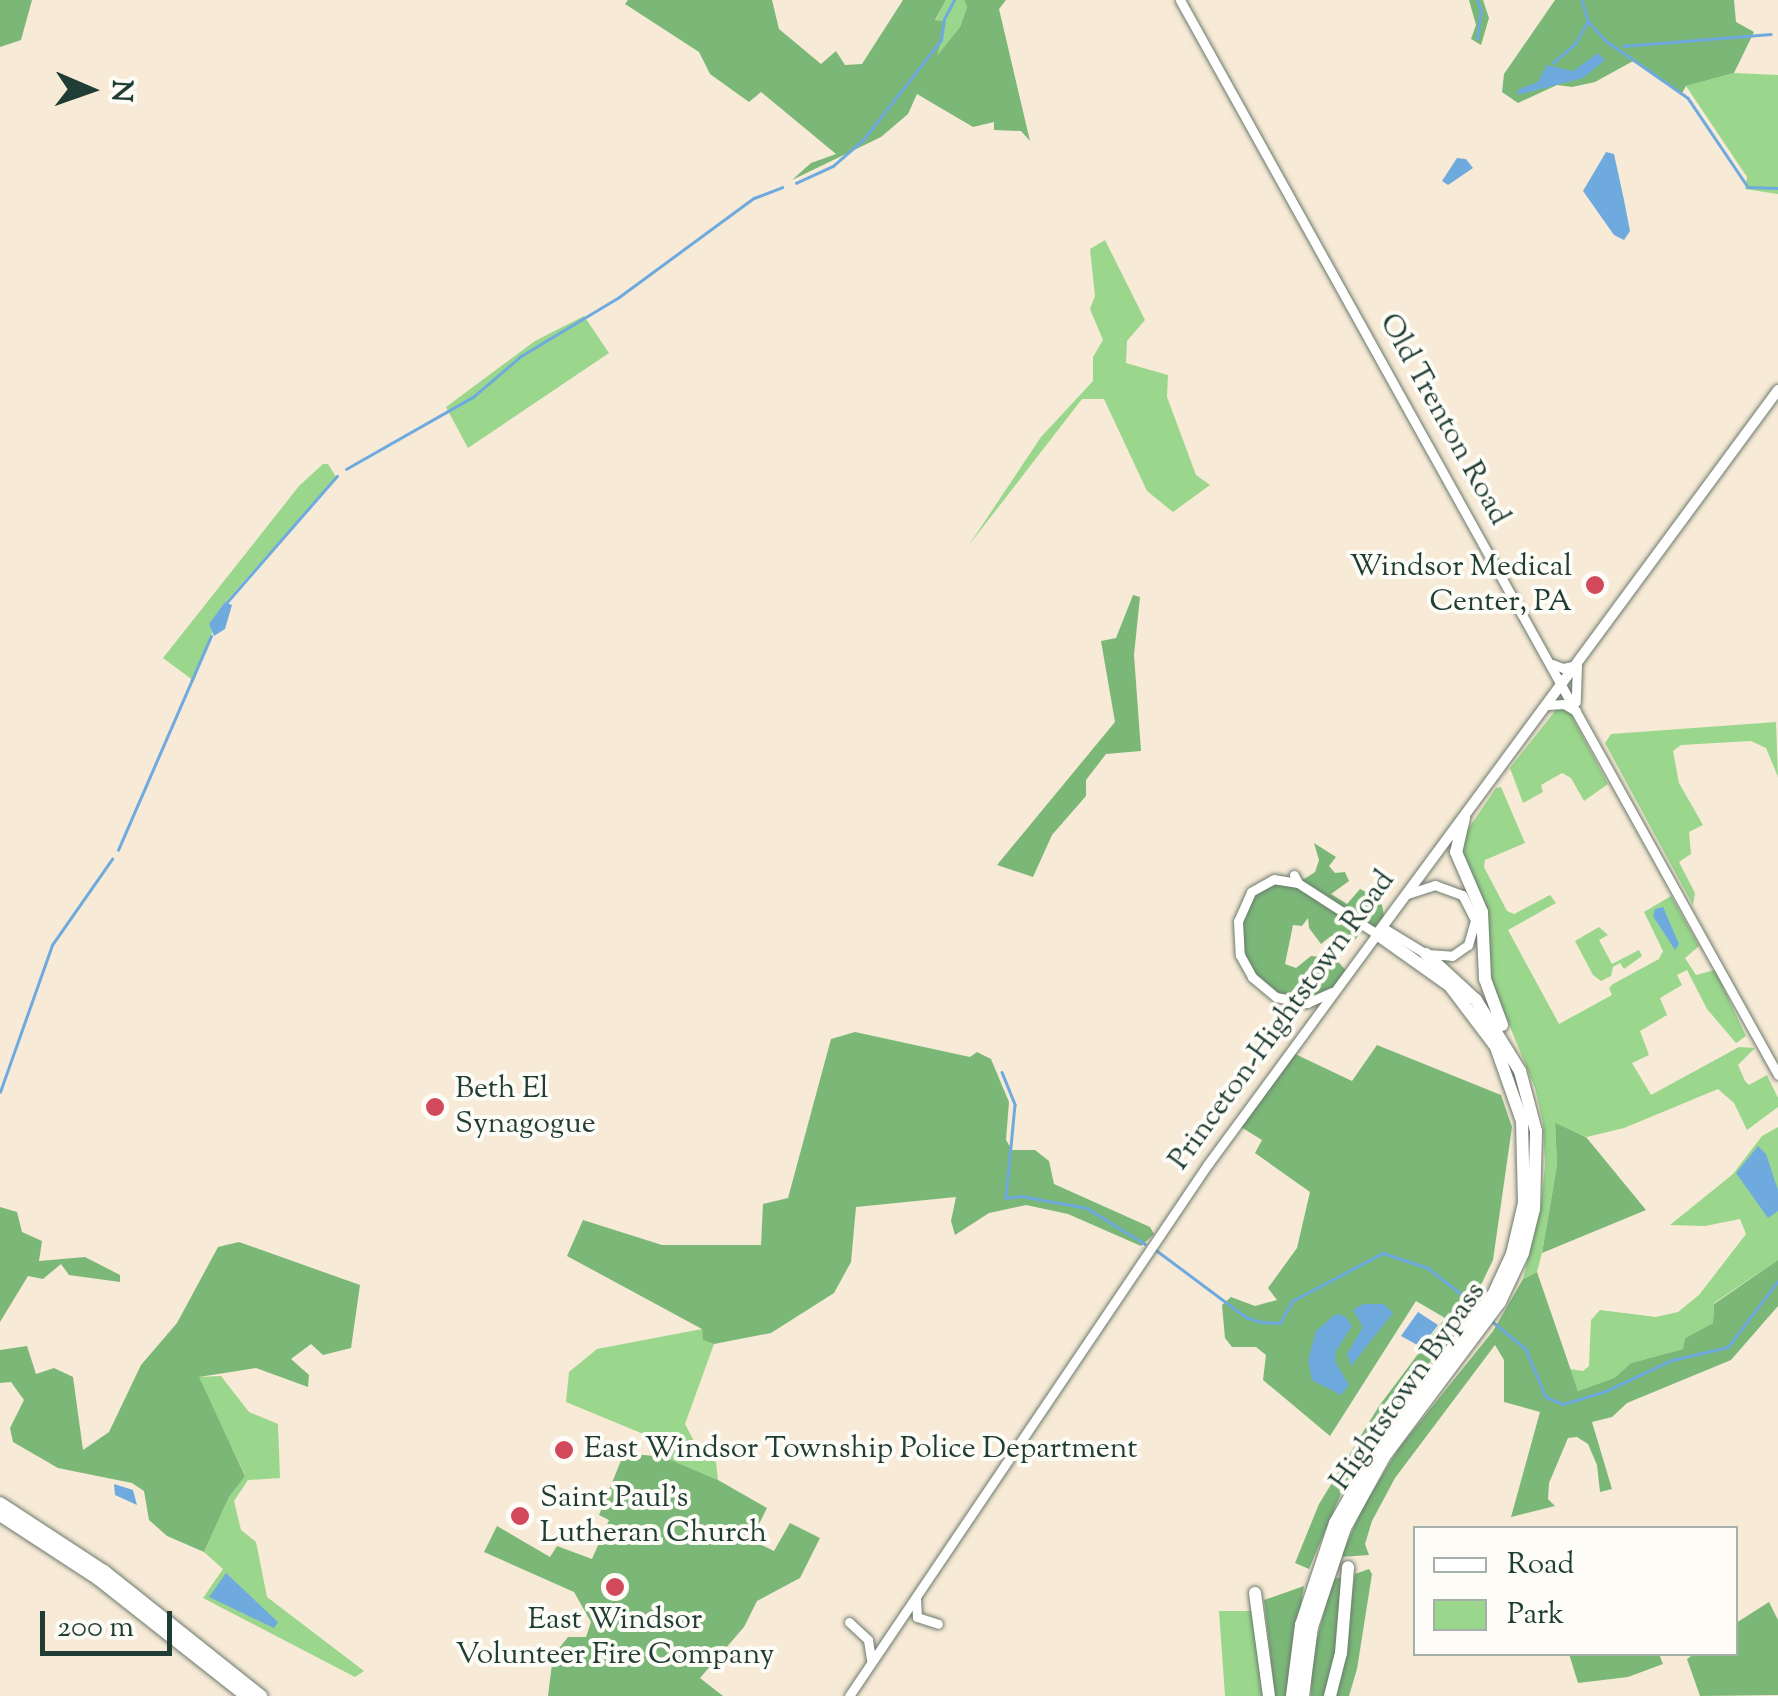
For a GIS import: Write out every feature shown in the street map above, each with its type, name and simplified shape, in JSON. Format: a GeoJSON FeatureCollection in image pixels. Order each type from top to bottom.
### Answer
{"type":"FeatureCollection","features":[{"type":"Feature","properties":{"kind":"highway"},"geometry":{"type":"LineString","coordinates":[[1464,818],[1458,859],[1482,912],[1485,980],[1512,1051]]}},
{"type":"Feature","properties":{"kind":"highway","name":"Hightstown Bypass"},"geometry":{"type":"LineString","coordinates":[[1292,1696],[1316,1589],[1366,1465],[1494,1293],[1517,1237],[1526,1186],[1520,1108],[1488,1033],[1437,975],[1379,930]]}},
{"type":"Feature","properties":{"kind":"highway","name":"Hightstown Bypass"},"geometry":{"type":"LineString","coordinates":[[1325,1562],[1376,1470],[1490,1318],[1523,1253],[1534,1209],[1538,1150],[1526,1088],[1512,1051],[1476,1000],[1426,954]]}},
{"type":"Feature","properties":{"kind":"highway"},"geometry":{"type":"LineString","coordinates":[[0,1503],[104,1571],[261,1696]]}},
{"type":"Feature","properties":{"kind":"highway"},"geometry":{"type":"LineString","coordinates":[[0,1515],[96,1577],[246,1696]]}},
{"type":"Feature","properties":{"kind":"highway"},"geometry":{"type":"LineString","coordinates":[[1330,1696],[1341,1653],[1348,1567]]}},
{"type":"Feature","properties":{"kind":"highway","name":"Hightstown Bypass"},"geometry":{"type":"LineString","coordinates":[[1303,1696],[1316,1589]]}},
{"type":"Feature","properties":{"kind":"highway"},"geometry":{"type":"LineString","coordinates":[[1256,1593],[1270,1696]]}},
{"type":"Feature","properties":{"kind":"main road","name":"Old Trenton Road"},"geometry":{"type":"LineString","coordinates":[[1180,0],[1778,1075]]}},
{"type":"Feature","properties":{"kind":"main road","name":"Princeton-Hightstown Road"},"geometry":{"type":"LineString","coordinates":[[850,1696],[1208,1164],[1778,390]]}},
{"type":"Feature","properties":{"kind":"main road"},"geometry":{"type":"LineString","coordinates":[[1550,662],[1563,668],[1577,664],[1574,695],[1578,712]]}},
{"type":"Feature","properties":{"kind":"main road"},"geometry":{"type":"LineString","coordinates":[[1547,706],[1564,704],[1578,712]]}},
{"type":"Feature","properties":{"kind":"main road"},"geometry":{"type":"LineString","coordinates":[[1335,991],[1307,1003],[1283,999],[1257,983],[1240,955],[1238,921],[1252,892],[1274,879],[1296,879],[1379,930]]}},
{"type":"Feature","properties":{"kind":"main road"},"geometry":{"type":"LineString","coordinates":[[1408,894],[1444,886],[1462,895],[1474,914],[1475,931],[1465,948],[1452,956],[1426,954]]}},
{"type":"Feature","properties":{"kind":"main road","name":"Hightstown Bypass"},"geometry":{"type":"LineString","coordinates":[[1379,930],[1426,954]]}},
{"type":"Feature","properties":{"kind":"main road"},"geometry":{"type":"LineString","coordinates":[[916,1595],[916,1615],[938,1624]]}},
{"type":"Feature","properties":{"kind":"main road"},"geometry":{"type":"LineString","coordinates":[[850,1622],[870,1644],[867,1668]]}},
{"type":"Feature","properties":{"kind":"green space"},"geometry":{"type":"Polygon","coordinates":[[[0,0],[32,0],[21,40],[0,47],[0,0]]]}},
{"type":"Feature","properties":{"kind":"green space"},"geometry":{"type":"Polygon","coordinates":[[[628,0],[772,0],[779,29],[821,64],[836,51],[845,65],[862,64],[903,0],[946,0],[935,20],[946,22],[937,56],[960,27],[967,7],[964,0],[1006,0],[999,9],[1030,141],[1021,131],[994,130],[994,122],[973,127],[917,94],[908,114],[881,137],[792,180],[811,163],[836,154],[761,92],[749,102],[710,74],[699,52],[625,4],[628,0]]]}},
{"type":"Feature","properties":{"kind":"green space"},"geometry":{"type":"Polygon","coordinates":[[[946,0],[964,0],[967,7],[960,27],[936,59],[935,21],[946,0]]]}},
{"type":"Feature","properties":{"kind":"green space"},"geometry":{"type":"Polygon","coordinates":[[[1469,0],[1483,0],[1489,18],[1481,45],[1471,39],[1476,25],[1469,0]]]}},
{"type":"Feature","properties":{"kind":"green space"},"geometry":{"type":"Polygon","coordinates":[[[1555,0],[1734,0],[1736,22],[1754,32],[1734,73],[1686,86],[1681,95],[1635,60],[1595,82],[1572,87],[1557,85],[1518,103],[1502,92],[1504,74],[1555,0]]]}},
{"type":"Feature","properties":{"kind":"green space"},"geometry":{"type":"Polygon","coordinates":[[[1734,73],[1778,75],[1778,194],[1745,189],[1747,177],[1686,86],[1734,73]]]}},
{"type":"Feature","properties":{"kind":"green space"},"geometry":{"type":"Polygon","coordinates":[[[1105,240],[1145,320],[1127,341],[1126,363],[1168,375],[1167,397],[1196,475],[1210,485],[1173,512],[1147,491],[1104,399],[1082,399],[969,545],[1041,437],[1093,381],[1093,357],[1103,340],[1090,309],[1095,296],[1090,249],[1105,240]]]}},
{"type":"Feature","properties":{"kind":"green space"},"geometry":{"type":"Polygon","coordinates":[[[584,316],[609,353],[468,448],[446,407],[535,341],[584,316]]]}},
{"type":"Feature","properties":{"kind":"green space"},"geometry":{"type":"Polygon","coordinates":[[[323,464],[328,464],[336,477],[222,606],[194,681],[163,658],[299,486],[323,464]]]}},
{"type":"Feature","properties":{"kind":"green space"},"geometry":{"type":"Polygon","coordinates":[[[1133,595],[1140,597],[1134,655],[1141,751],[1106,754],[1086,780],[1086,796],[1052,835],[1033,877],[997,865],[1115,722],[1101,641],[1116,638],[1133,595]]]}},
{"type":"Feature","properties":{"kind":"green space"},"geometry":{"type":"Polygon","coordinates":[[[1559,706],[1568,709],[1608,784],[1584,801],[1571,778],[1562,773],[1541,785],[1543,792],[1523,803],[1510,768],[1559,706]]]}},
{"type":"Feature","properties":{"kind":"green space"},"geometry":{"type":"Polygon","coordinates":[[[1776,722],[1778,777],[1766,748],[1751,741],[1681,745],[1673,751],[1679,783],[1703,825],[1689,832],[1691,854],[1679,862],[1695,893],[1693,905],[1605,743],[1611,734],[1776,722]]]}},
{"type":"Feature","properties":{"kind":"green space"},"geometry":{"type":"Polygon","coordinates":[[[1501,787],[1525,843],[1485,860],[1484,867],[1507,911],[1514,914],[1550,895],[1556,903],[1508,930],[1559,1024],[1612,995],[1609,988],[1613,984],[1659,959],[1663,951],[1644,912],[1671,896],[1699,946],[1685,958],[1696,975],[1715,970],[1746,1036],[1736,1043],[1707,1009],[1687,970],[1677,975],[1682,985],[1660,998],[1667,1015],[1640,1031],[1649,1055],[1632,1063],[1651,1095],[1739,1047],[1755,1048],[1738,1065],[1745,1081],[1749,1085],[1767,1075],[1778,1098],[1778,1107],[1747,1130],[1734,1103],[1718,1089],[1624,1128],[1587,1137],[1555,1124],[1557,1165],[1542,1253],[1537,1272],[1523,1279],[1541,1205],[1545,1165],[1543,1123],[1535,1088],[1490,978],[1460,851],[1462,838],[1496,788],[1501,787]]]}},
{"type":"Feature","properties":{"kind":"green space"},"geometry":{"type":"Polygon","coordinates":[[[1314,843],[1336,857],[1329,866],[1335,873],[1345,872],[1349,881],[1331,894],[1347,904],[1360,889],[1366,892],[1370,886],[1377,890],[1374,897],[1382,905],[1385,922],[1377,934],[1365,926],[1353,943],[1331,936],[1321,944],[1309,928],[1308,918],[1302,926],[1293,925],[1285,964],[1296,968],[1311,956],[1335,958],[1348,973],[1335,991],[1313,1002],[1276,996],[1245,966],[1240,914],[1262,883],[1298,883],[1315,872],[1319,860],[1314,843]]]}},
{"type":"Feature","properties":{"kind":"green space"},"geometry":{"type":"Polygon","coordinates":[[[1599,927],[1608,935],[1599,940],[1612,964],[1639,950],[1642,956],[1624,969],[1620,963],[1613,967],[1611,976],[1601,981],[1593,975],[1575,941],[1599,927]]]}},
{"type":"Feature","properties":{"kind":"green space"},"geometry":{"type":"Polygon","coordinates":[[[855,1032],[970,1057],[977,1052],[991,1059],[1009,1102],[1006,1140],[1012,1150],[1035,1150],[1049,1161],[1054,1184],[1150,1227],[1154,1234],[1141,1246],[1068,1214],[1026,1205],[989,1213],[955,1235],[951,1221],[956,1197],[856,1207],[851,1262],[834,1293],[771,1333],[714,1344],[703,1340],[702,1329],[567,1256],[583,1220],[662,1245],[761,1245],[763,1204],[788,1198],[831,1039],[855,1032]]]}},
{"type":"Feature","properties":{"kind":"green space"},"geometry":{"type":"Polygon","coordinates":[[[1377,1045],[1501,1095],[1512,1127],[1493,1260],[1478,1291],[1342,1491],[1309,1569],[1295,1563],[1319,1504],[1379,1406],[1445,1318],[1416,1301],[1330,1436],[1263,1380],[1266,1355],[1256,1347],[1232,1347],[1225,1338],[1222,1305],[1231,1297],[1255,1306],[1277,1300],[1268,1288],[1297,1248],[1310,1192],[1255,1153],[1262,1140],[1236,1124],[1293,1053],[1352,1081],[1377,1045]]]}},
{"type":"Feature","properties":{"kind":"green space"},"geometry":{"type":"Polygon","coordinates":[[[1555,1123],[1586,1137],[1646,1210],[1542,1253],[1557,1165],[1555,1123]]]}},
{"type":"Feature","properties":{"kind":"green space"},"geometry":{"type":"Polygon","coordinates":[[[1778,1127],[1778,1260],[1714,1303],[1713,1323],[1685,1338],[1683,1349],[1631,1363],[1614,1378],[1578,1391],[1570,1369],[1583,1371],[1589,1366],[1591,1320],[1600,1310],[1656,1317],[1678,1312],[1699,1295],[1746,1234],[1740,1219],[1705,1226],[1670,1225],[1733,1174],[1762,1136],[1778,1127]]]}},
{"type":"Feature","properties":{"kind":"green space"},"geometry":{"type":"Polygon","coordinates":[[[0,1207],[17,1212],[22,1232],[42,1241],[39,1261],[85,1257],[120,1275],[120,1282],[69,1275],[61,1264],[43,1279],[28,1276],[0,1322],[0,1207]]]}},
{"type":"Feature","properties":{"kind":"green space"},"geometry":{"type":"Polygon","coordinates":[[[239,1242],[360,1285],[351,1348],[323,1355],[311,1344],[291,1359],[309,1375],[308,1387],[256,1368],[199,1377],[245,1476],[229,1497],[204,1552],[167,1536],[149,1520],[144,1491],[132,1483],[58,1468],[13,1442],[10,1428],[24,1400],[11,1382],[0,1383],[0,1350],[27,1346],[36,1374],[54,1368],[73,1377],[83,1450],[109,1432],[141,1365],[177,1323],[218,1247],[239,1242]]]}},
{"type":"Feature","properties":{"kind":"green space"},"geometry":{"type":"Polygon","coordinates":[[[1778,1260],[1778,1306],[1731,1360],[1627,1403],[1612,1417],[1592,1422],[1612,1489],[1600,1492],[1597,1465],[1588,1444],[1577,1437],[1568,1438],[1549,1483],[1548,1499],[1555,1506],[1511,1517],[1540,1412],[1504,1402],[1504,1360],[1495,1345],[1395,1478],[1372,1521],[1365,1544],[1369,1555],[1341,1557],[1362,1508],[1399,1448],[1493,1331],[1523,1279],[1537,1272],[1578,1391],[1614,1378],[1631,1363],[1683,1349],[1685,1338],[1713,1323],[1714,1304],[1778,1260]]]}},
{"type":"Feature","properties":{"kind":"green space"},"geometry":{"type":"Polygon","coordinates":[[[702,1329],[704,1340],[714,1344],[685,1424],[696,1445],[695,1454],[716,1462],[718,1480],[664,1457],[641,1433],[566,1402],[569,1372],[597,1349],[702,1329]]]}},
{"type":"Feature","properties":{"kind":"green space"},"geometry":{"type":"Polygon","coordinates":[[[221,1376],[249,1412],[278,1424],[280,1478],[248,1480],[234,1501],[241,1530],[256,1542],[267,1597],[364,1671],[355,1677],[203,1598],[223,1569],[204,1552],[229,1497],[245,1475],[198,1377],[221,1376]]]}},
{"type":"Feature","properties":{"kind":"green space"},"geometry":{"type":"Polygon","coordinates":[[[624,1453],[664,1457],[718,1480],[767,1508],[751,1540],[774,1551],[790,1523],[820,1538],[800,1578],[757,1601],[744,1627],[700,1678],[723,1696],[548,1696],[553,1656],[568,1637],[586,1637],[591,1622],[574,1592],[484,1552],[497,1526],[550,1557],[557,1546],[592,1559],[609,1520],[599,1515],[624,1453]]]}},
{"type":"Feature","properties":{"kind":"green space"},"geometry":{"type":"Polygon","coordinates":[[[1369,1569],[1372,1574],[1357,1669],[1349,1696],[1336,1696],[1355,1574],[1369,1569]]]}},
{"type":"Feature","properties":{"kind":"green space"},"geometry":{"type":"Polygon","coordinates":[[[1343,1577],[1339,1645],[1326,1696],[1311,1696],[1312,1657],[1333,1579],[1343,1577]]]}},
{"type":"Feature","properties":{"kind":"green space"},"geometry":{"type":"Polygon","coordinates":[[[1304,1586],[1286,1696],[1275,1696],[1264,1600],[1304,1586]]]}},
{"type":"Feature","properties":{"kind":"green space"},"geometry":{"type":"Polygon","coordinates":[[[1769,1602],[1778,1620],[1778,1695],[1700,1696],[1687,1659],[1738,1656],[1738,1622],[1769,1602]]]}},
{"type":"Feature","properties":{"kind":"green space"},"geometry":{"type":"Polygon","coordinates":[[[1219,1611],[1253,1611],[1264,1696],[1225,1696],[1219,1611]]]}},
{"type":"Feature","properties":{"kind":"green space"},"geometry":{"type":"Polygon","coordinates":[[[1570,1656],[1660,1656],[1663,1664],[1628,1677],[1578,1683],[1570,1656]]]}},
{"type":"Feature","properties":{"kind":"water"},"geometry":{"type":"Polygon","coordinates":[[[1598,53],[1605,60],[1583,78],[1517,95],[1519,89],[1538,82],[1547,65],[1573,71],[1598,53]]]}},
{"type":"Feature","properties":{"kind":"water"},"geometry":{"type":"Polygon","coordinates":[[[1606,152],[1614,154],[1624,200],[1630,231],[1624,240],[1614,235],[1583,191],[1606,152]]]}},
{"type":"Feature","properties":{"kind":"water"},"geometry":{"type":"Polygon","coordinates":[[[1457,158],[1466,159],[1473,168],[1448,185],[1442,181],[1457,158]]]}},
{"type":"Feature","properties":{"kind":"water"},"geometry":{"type":"Polygon","coordinates":[[[225,602],[232,605],[225,629],[214,636],[209,624],[225,602]]]}},
{"type":"Feature","properties":{"kind":"water"},"geometry":{"type":"Polygon","coordinates":[[[1663,907],[1679,944],[1675,950],[1653,916],[1655,909],[1663,907]]]}},
{"type":"Feature","properties":{"kind":"water"},"geometry":{"type":"Polygon","coordinates":[[[1758,1146],[1766,1154],[1778,1190],[1778,1211],[1768,1218],[1736,1173],[1758,1146]]]}},
{"type":"Feature","properties":{"kind":"water"},"geometry":{"type":"Polygon","coordinates":[[[1363,1304],[1384,1304],[1393,1313],[1351,1366],[1347,1354],[1363,1327],[1353,1310],[1363,1304]]]}},
{"type":"Feature","properties":{"kind":"water"},"geometry":{"type":"Polygon","coordinates":[[[1418,1312],[1438,1325],[1421,1347],[1401,1336],[1418,1312]]]}},
{"type":"Feature","properties":{"kind":"water"},"geometry":{"type":"Polygon","coordinates":[[[1336,1314],[1345,1316],[1352,1326],[1336,1351],[1335,1361],[1349,1385],[1341,1395],[1312,1380],[1308,1360],[1316,1331],[1336,1314]]]}},
{"type":"Feature","properties":{"kind":"water"},"geometry":{"type":"Polygon","coordinates":[[[114,1484],[133,1490],[137,1505],[115,1495],[114,1484]]]}},
{"type":"Feature","properties":{"kind":"water"},"geometry":{"type":"Polygon","coordinates":[[[226,1573],[278,1622],[274,1628],[209,1597],[226,1573]]]}},
{"type":"Feature","properties":{"kind":"waterway"},"geometry":{"type":"LineString","coordinates":[[796,183],[833,166],[863,140],[941,40],[944,19],[954,0]]}},
{"type":"Feature","properties":{"kind":"waterway"},"geometry":{"type":"LineString","coordinates":[[1477,0],[1481,11],[1477,39]]}},
{"type":"Feature","properties":{"kind":"waterway"},"geometry":{"type":"LineString","coordinates":[[1582,0],[1588,21],[1605,40],[1688,98],[1748,187],[1778,188]]}},
{"type":"Feature","properties":{"kind":"waterway"},"geometry":{"type":"LineString","coordinates":[[1553,63],[1575,44],[1588,21]]}},
{"type":"Feature","properties":{"kind":"waterway"},"geometry":{"type":"LineString","coordinates":[[1623,46],[1771,34]]}},
{"type":"Feature","properties":{"kind":"waterway"},"geometry":{"type":"LineString","coordinates":[[346,469],[473,397],[521,356],[619,297],[754,198],[782,187]]}},
{"type":"Feature","properties":{"kind":"waterway"},"geometry":{"type":"LineString","coordinates":[[227,602],[337,476]]}},
{"type":"Feature","properties":{"kind":"waterway"},"geometry":{"type":"LineString","coordinates":[[118,850],[211,636]]}},
{"type":"Feature","properties":{"kind":"waterway"},"geometry":{"type":"LineString","coordinates":[[0,1092],[52,945],[112,859]]}},
{"type":"Feature","properties":{"kind":"waterway"},"geometry":{"type":"LineString","coordinates":[[1002,1072],[1015,1105],[1006,1198],[1021,1196],[1087,1208],[1145,1244]]}},
{"type":"Feature","properties":{"kind":"waterway"},"geometry":{"type":"LineString","coordinates":[[1156,1250],[1246,1317],[1261,1322],[1280,1323],[1292,1301],[1383,1253],[1428,1268],[1478,1307]]}},
{"type":"Feature","properties":{"kind":"waterway"},"geometry":{"type":"LineString","coordinates":[[1493,1322],[1526,1349],[1546,1397],[1563,1404],[1606,1391],[1672,1360],[1728,1347],[1778,1281]]}},
{"type":"Feature","properties":{"kind":"place","name":"Windsor Medical Center, PA"},"geometry":{"type":"Point","coordinates":[1595,585]}},
{"type":"Feature","properties":{"kind":"place","name":"Beth El Synagogue"},"geometry":{"type":"Point","coordinates":[435,1107]}},
{"type":"Feature","properties":{"kind":"place","name":"East Windsor Township Police Department"},"geometry":{"type":"Point","coordinates":[564,1450]}},
{"type":"Feature","properties":{"kind":"place","name":"Saint Paul's Lutheran Church"},"geometry":{"type":"Point","coordinates":[520,1516]}},
{"type":"Feature","properties":{"kind":"place","name":"East Windsor Volunteer Fire Company"},"geometry":{"type":"Point","coordinates":[615,1587]}}]}
